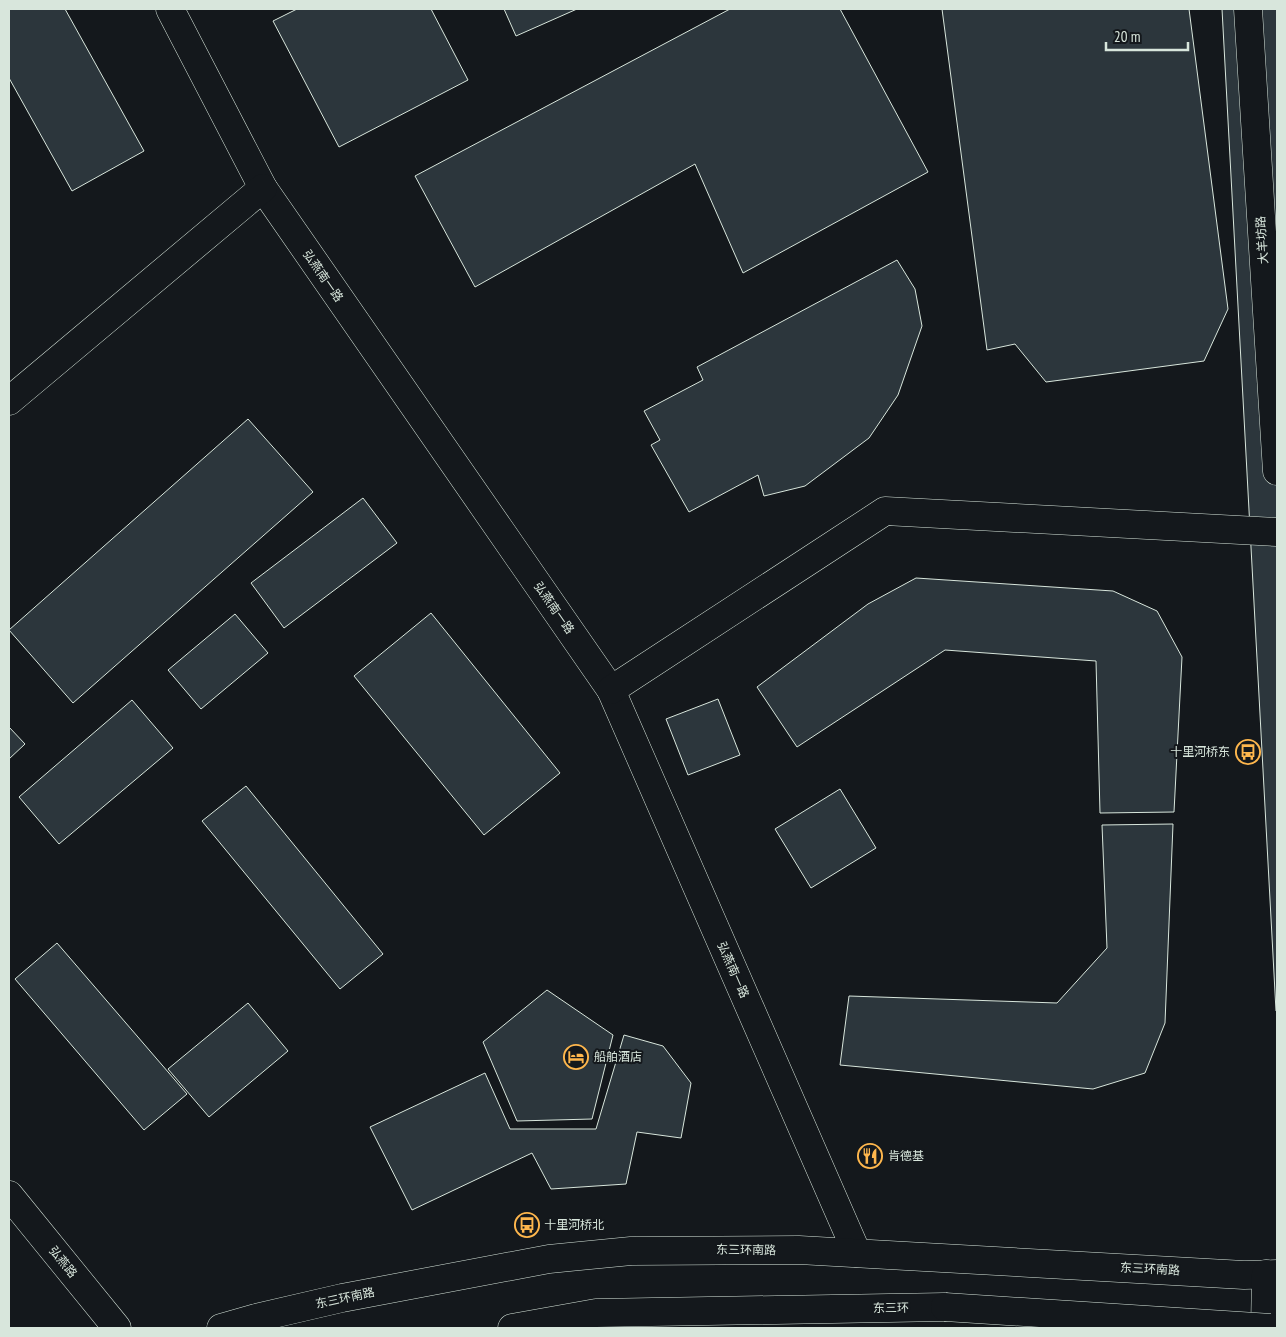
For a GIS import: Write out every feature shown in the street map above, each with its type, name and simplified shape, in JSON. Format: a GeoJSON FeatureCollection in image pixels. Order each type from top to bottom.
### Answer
{"type":"FeatureCollection","features":[{"type":"Feature","properties":{"kind":"main road","name":"弘燕南一路"},"geometry":{"type":"LineString","coordinates":[[170,9],[263,188],[611,690],[856,1253]]}},
{"type":"Feature","properties":{"kind":"main road","name":"大羊坊路"},"geometry":{"type":"LineString","coordinates":[[1248,9],[1277,471]]}},
{"type":"Feature","properties":{"kind":"main road"},"geometry":{"type":"LineString","coordinates":[[9,401],[263,188]]}},
{"type":"Feature","properties":{"kind":"main road"},"geometry":{"type":"LineString","coordinates":[[611,690],[886,511],[1277,532]]}},
{"type":"Feature","properties":{"kind":"main road","name":"弘燕路"},"geometry":{"type":"LineString","coordinates":[[9,1195],[118,1328]]}},
{"type":"Feature","properties":{"kind":"main road","name":"东三环南路"},"geometry":{"type":"LineString","coordinates":[[221,1328],[342,1298],[549,1259],[649,1250],[798,1250],[1244,1275],[1272,1274]]}},
{"type":"Feature","properties":{"kind":"main road"},"geometry":{"type":"LineString","coordinates":[[1264,1328],[1272,1274]]}},
{"type":"Feature","properties":{"kind":"main road","name":"东三环"},"geometry":{"type":"LineString","coordinates":[[512,1328],[596,1313],[945,1307],[1271,1328]]}},
{"type":"Feature","properties":{"kind":"building"},"geometry":{"type":"Polygon","coordinates":[[[9,9],[65,9],[144,151],[72,191],[9,78],[9,9]]]}},
{"type":"Feature","properties":{"kind":"building"},"geometry":{"type":"Polygon","coordinates":[[[297,9],[431,9],[468,80],[339,147],[273,21],[297,9]]]}},
{"type":"Feature","properties":{"kind":"building"},"geometry":{"type":"Polygon","coordinates":[[[504,9],[577,9],[516,36],[504,9]]]}},
{"type":"Feature","properties":{"kind":"building"},"geometry":{"type":"Polygon","coordinates":[[[730,9],[840,9],[928,172],[743,273],[695,164],[475,287],[415,176],[730,9]]]}},
{"type":"Feature","properties":{"kind":"building"},"geometry":{"type":"Polygon","coordinates":[[[942,9],[1189,9],[1228,309],[1204,361],[1046,382],[1015,344],[987,350],[942,9]]]}},
{"type":"Feature","properties":{"kind":"building"},"geometry":{"type":"Polygon","coordinates":[[[1222,9],[1277,9],[1277,1011],[1276,1011],[1222,9]]]}},
{"type":"Feature","properties":{"kind":"building"},"geometry":{"type":"Polygon","coordinates":[[[897,260],[915,289],[922,326],[898,395],[869,438],[805,486],[764,496],[758,475],[689,512],[651,445],[660,440],[644,411],[703,380],[697,367],[897,260]]]}},
{"type":"Feature","properties":{"kind":"building"},"geometry":{"type":"Polygon","coordinates":[[[248,419],[313,492],[73,703],[9,630],[248,419]]]}},
{"type":"Feature","properties":{"kind":"building"},"geometry":{"type":"Polygon","coordinates":[[[363,498],[397,543],[284,628],[251,583],[363,498]]]}},
{"type":"Feature","properties":{"kind":"building"},"geometry":{"type":"Polygon","coordinates":[[[916,578],[1113,591],[1157,611],[1182,657],[1174,812],[1100,813],[1096,661],[945,650],[797,747],[757,687],[868,604],[916,578]]]}},
{"type":"Feature","properties":{"kind":"building"},"geometry":{"type":"Polygon","coordinates":[[[431,613],[560,773],[484,835],[354,676],[431,613]]]}},
{"type":"Feature","properties":{"kind":"building"},"geometry":{"type":"Polygon","coordinates":[[[235,614],[268,653],[201,709],[168,670],[235,614]]]}},
{"type":"Feature","properties":{"kind":"building"},"geometry":{"type":"Polygon","coordinates":[[[718,699],[740,755],[688,775],[666,719],[718,699]]]}},
{"type":"Feature","properties":{"kind":"building"},"geometry":{"type":"Polygon","coordinates":[[[132,700],[173,748],[59,844],[19,797],[132,700]]]}},
{"type":"Feature","properties":{"kind":"building"},"geometry":{"type":"Polygon","coordinates":[[[9,727],[25,744],[9,759],[9,727]]]}},
{"type":"Feature","properties":{"kind":"building"},"geometry":{"type":"Polygon","coordinates":[[[246,786],[383,954],[340,989],[202,821],[246,786]]]}},
{"type":"Feature","properties":{"kind":"building"},"geometry":{"type":"Polygon","coordinates":[[[840,789],[876,848],[811,888],[775,829],[840,789]]]}},
{"type":"Feature","properties":{"kind":"building"},"geometry":{"type":"Polygon","coordinates":[[[1173,824],[1165,1023],[1145,1073],[1093,1089],[840,1065],[849,996],[1057,1003],[1107,948],[1102,825],[1173,824]]]}},
{"type":"Feature","properties":{"kind":"building"},"geometry":{"type":"Polygon","coordinates":[[[57,943],[187,1094],[144,1130],[15,979],[57,943]]]}},
{"type":"Feature","properties":{"kind":"building"},"geometry":{"type":"Polygon","coordinates":[[[547,990],[613,1035],[592,1119],[517,1121],[483,1042],[547,990]]]}},
{"type":"Feature","properties":{"kind":"building"},"geometry":{"type":"Polygon","coordinates":[[[248,1003],[288,1051],[209,1117],[168,1069],[248,1003]]]}},
{"type":"Feature","properties":{"kind":"building"},"geometry":{"type":"Polygon","coordinates":[[[624,1035],[663,1046],[691,1083],[681,1138],[637,1132],[626,1184],[551,1189],[532,1153],[412,1210],[370,1127],[485,1073],[510,1129],[596,1129],[624,1035]]]}},
{"type":"Feature","properties":{"kind":"place","name":"十里河桥东"},"geometry":{"type":"Point","coordinates":[1248,752]}},
{"type":"Feature","properties":{"kind":"place","name":"船舶酒店"},"geometry":{"type":"Point","coordinates":[576,1057]}},
{"type":"Feature","properties":{"kind":"place","name":"肯德基"},"geometry":{"type":"Point","coordinates":[870,1156]}},
{"type":"Feature","properties":{"kind":"place","name":"十里河桥北"},"geometry":{"type":"Point","coordinates":[527,1225]}}]}
